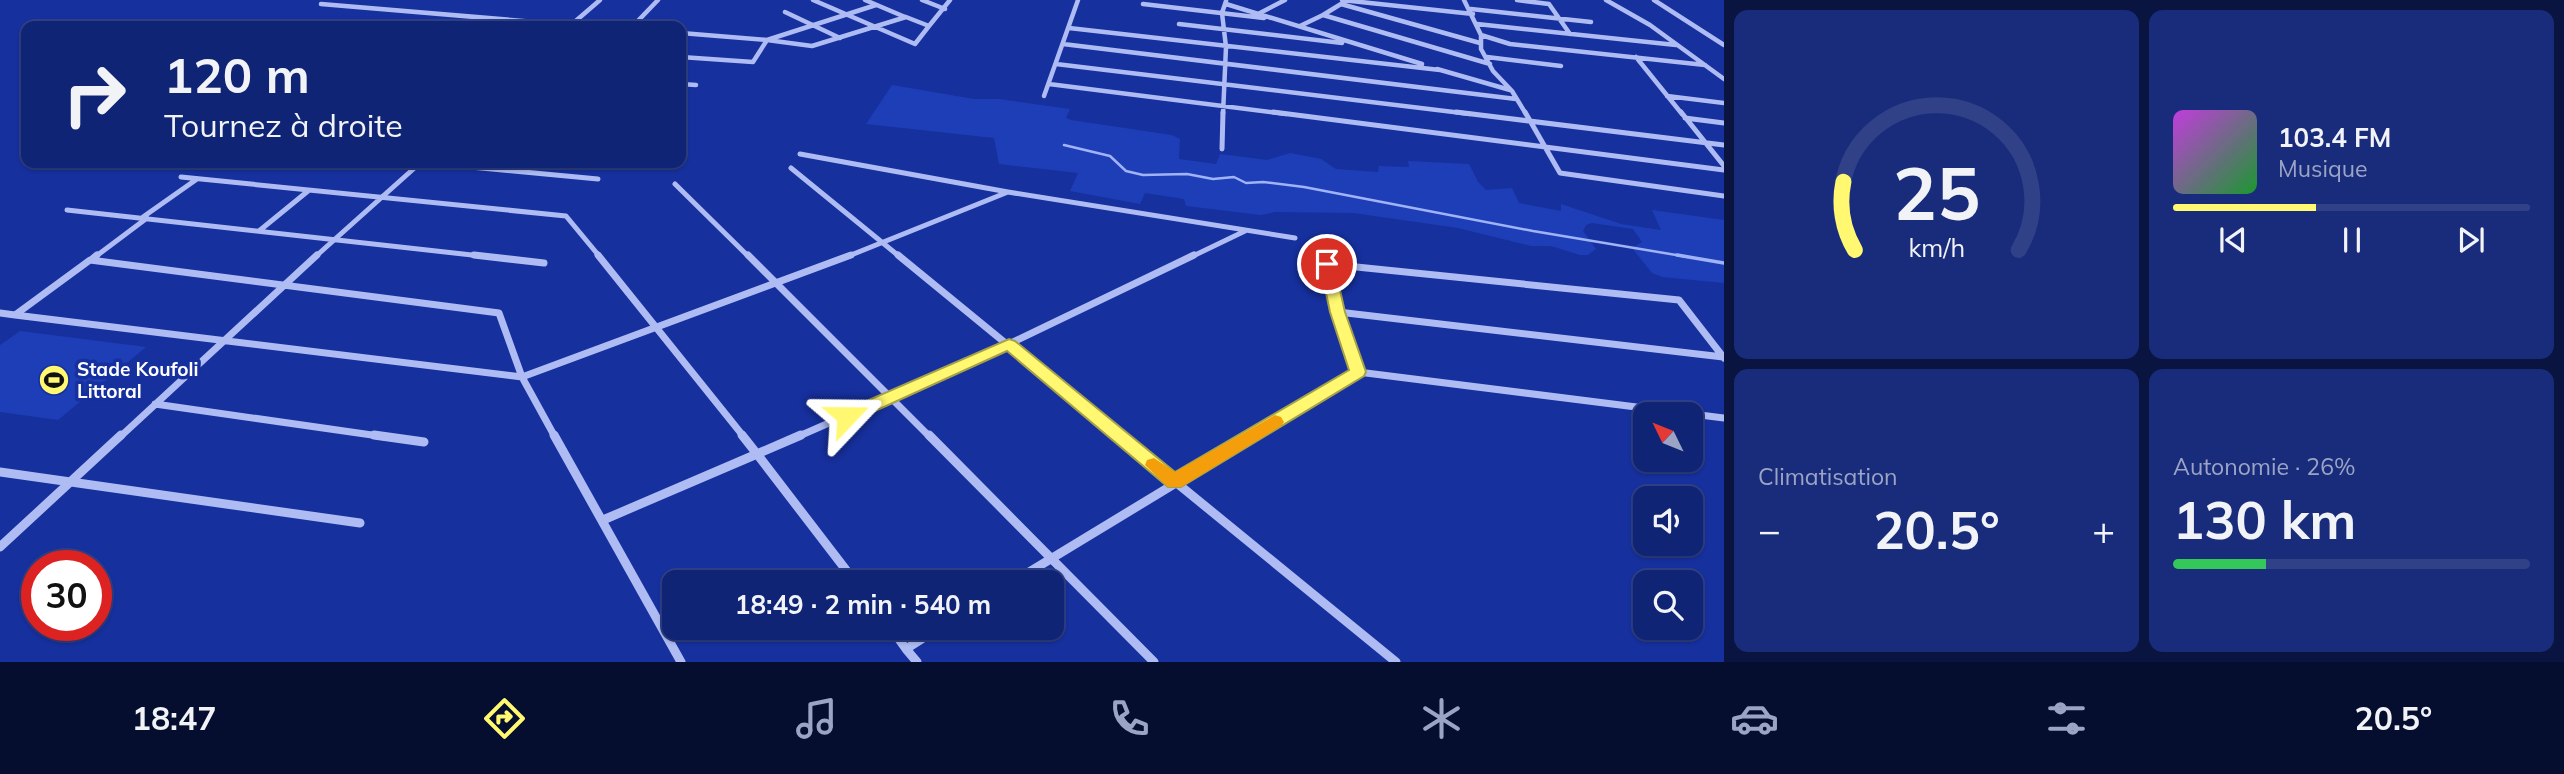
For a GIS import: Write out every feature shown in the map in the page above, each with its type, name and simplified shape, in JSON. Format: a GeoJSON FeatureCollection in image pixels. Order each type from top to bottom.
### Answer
{"type":"FeatureCollection","features":[{"type":"Feature","properties":{"kind":"street"},"geometry":{"type":"LineString","coordinates":[[577,21],[600,0]]}},
{"type":"Feature","properties":{"kind":"street"},"geometry":{"type":"LineString","coordinates":[[638,21],[659,0]]}},
{"type":"Feature","properties":{"kind":"street"},"geometry":{"type":"LineString","coordinates":[[813,0],[915,44],[950,0]]}},
{"type":"Feature","properties":{"kind":"street"},"geometry":{"type":"LineString","coordinates":[[865,0],[929,26]]}},
{"type":"Feature","properties":{"kind":"street"},"geometry":{"type":"LineString","coordinates":[[922,0],[945,9]]}},
{"type":"Feature","properties":{"kind":"street"},"geometry":{"type":"LineString","coordinates":[[1045,96],[1078,0]]}},
{"type":"Feature","properties":{"kind":"street"},"geometry":{"type":"LineString","coordinates":[[1260,13],[1285,0]]}},
{"type":"Feature","properties":{"kind":"street"},"geometry":{"type":"LineString","coordinates":[[1300,26],[1341,4],[1341,0],[1591,22]]}},
{"type":"Feature","properties":{"kind":"street"},"geometry":{"type":"LineString","coordinates":[[1464,0],[1472,12],[1481,35],[1480,43],[1496,76],[1512,91],[1560,173],[1724,196]]}},
{"type":"Feature","properties":{"kind":"street"},"geometry":{"type":"LineString","coordinates":[[1517,0],[1549,4],[1570,34]]}},
{"type":"Feature","properties":{"kind":"street"},"geometry":{"type":"LineString","coordinates":[[1606,0],[1650,24],[1724,79]]}},
{"type":"Feature","properties":{"kind":"street"},"geometry":{"type":"LineString","coordinates":[[1654,0],[1724,45]]}},
{"type":"Feature","properties":{"kind":"street"},"geometry":{"type":"LineString","coordinates":[[1222,149],[1226,47],[1222,13],[1226,2],[1512,91]]}},
{"type":"Feature","properties":{"kind":"street"},"geometry":{"type":"LineString","coordinates":[[321,4],[514,21]]}},
{"type":"Feature","properties":{"kind":"street"},"geometry":{"type":"LineString","coordinates":[[1143,4],[1280,20]]}},
{"type":"Feature","properties":{"kind":"street"},"geometry":{"type":"LineString","coordinates":[[1341,4],[1480,43]]}},
{"type":"Feature","properties":{"kind":"street"},"geometry":{"type":"LineString","coordinates":[[686,57],[753,62],[767,40],[876,5]]}},
{"type":"Feature","properties":{"kind":"street"},"geometry":{"type":"LineString","coordinates":[[785,12],[840,38]]}},
{"type":"Feature","properties":{"kind":"street"},"geometry":{"type":"LineString","coordinates":[[1323,15],[1490,64]]}},
{"type":"Feature","properties":{"kind":"street"},"geometry":{"type":"LineString","coordinates":[[686,33],[812,46],[906,17]]}},
{"type":"Feature","properties":{"kind":"street"},"geometry":{"type":"LineString","coordinates":[[1179,24],[1360,45]]}},
{"type":"Feature","properties":{"kind":"street"},"geometry":{"type":"LineString","coordinates":[[1477,24],[1676,45]]}},
{"type":"Feature","properties":{"kind":"street"},"geometry":{"type":"LineString","coordinates":[[1069,28],[1440,70]]}},
{"type":"Feature","properties":{"kind":"street"},"geometry":{"type":"LineString","coordinates":[[1481,35],[1510,44],[1705,65]]}},
{"type":"Feature","properties":{"kind":"street"},"geometry":{"type":"LineString","coordinates":[[1063,44],[1516,99]]}},
{"type":"Feature","properties":{"kind":"street"},"geometry":{"type":"LineString","coordinates":[[1487,57],[1561,66]]}},
{"type":"Feature","properties":{"kind":"street"},"geometry":{"type":"LineString","coordinates":[[1636,57],[1724,168]]}},
{"type":"Feature","properties":{"kind":"street"},"geometry":{"type":"LineString","coordinates":[[1056,64],[1724,145]]}},
{"type":"Feature","properties":{"kind":"street"},"geometry":{"type":"LineString","coordinates":[[686,84],[696,85]]}},
{"type":"Feature","properties":{"kind":"street"},"geometry":{"type":"LineString","coordinates":[[1049,84],[1724,168]]}},
{"type":"Feature","properties":{"kind":"street"},"geometry":{"type":"LineString","coordinates":[[1667,96],[1724,103]]}},
{"type":"Feature","properties":{"kind":"street"},"geometry":{"type":"LineString","coordinates":[[1685,118],[1724,123]]}},
{"type":"Feature","properties":{"kind":"street"},"geometry":{"type":"LineString","coordinates":[[800,154],[1008,192],[1295,238]]}},
{"type":"Feature","properties":{"kind":"street"},"geometry":{"type":"LineString","coordinates":[[0,547],[222,341],[415,168]]}},
{"type":"Feature","properties":{"kind":"street"},"geometry":{"type":"LineString","coordinates":[[481,168],[598,179]]}},
{"type":"Feature","properties":{"kind":"street"},"geometry":{"type":"LineString","coordinates":[[791,168],[1396,662]]}},
{"type":"Feature","properties":{"kind":"street"},"geometry":{"type":"LineString","coordinates":[[181,177],[566,216],[657,327],[846,570]]}},
{"type":"Feature","properties":{"kind":"street"},"geometry":{"type":"LineString","coordinates":[[15,315],[197,179]]}},
{"type":"Feature","properties":{"kind":"street"},"geometry":{"type":"LineString","coordinates":[[676,184],[892,397],[1049,559],[1154,662]]}},
{"type":"Feature","properties":{"kind":"street"},"geometry":{"type":"LineString","coordinates":[[259,231],[308,191]]}},
{"type":"Feature","properties":{"kind":"street"},"geometry":{"type":"LineString","coordinates":[[0,313],[522,377],[884,243],[1008,192]]}},
{"type":"Feature","properties":{"kind":"street"},"geometry":{"type":"LineString","coordinates":[[67,210],[544,263]]}},
{"type":"Feature","properties":{"kind":"street"},"geometry":{"type":"LineString","coordinates":[[603,520],[892,397],[1245,231]]}},
{"type":"Feature","properties":{"kind":"street"},"geometry":{"type":"LineString","coordinates":[[90,260],[499,313],[522,377],[681,662]]}},
{"type":"Feature","properties":{"kind":"street"},"geometry":{"type":"LineString","coordinates":[[1358,372],[1338,312],[1327,264],[1679,300],[1724,357]]}},
{"type":"Feature","properties":{"kind":"street"},"geometry":{"type":"LineString","coordinates":[[1338,312],[1724,357]]}},
{"type":"Feature","properties":{"kind":"street"},"geometry":{"type":"LineString","coordinates":[[1032,570],[1358,372],[1724,418]]}},
{"type":"Feature","properties":{"kind":"street"},"geometry":{"type":"LineString","coordinates":[[155,404],[424,442]]}},
{"type":"Feature","properties":{"kind":"street"},"geometry":{"type":"LineString","coordinates":[[0,472],[360,523]]}},
{"type":"Feature","properties":{"kind":"street"},"geometry":{"type":"LineString","coordinates":[[900,640],[917,662]]}},
{"type":"Feature","properties":{"kind":"street"},"geometry":{"type":"LineString","coordinates":[[906,649],[920,640]]}},
{"type":"Feature","properties":{"kind":"shaded area"},"geometry":{"type":"Polygon","coordinates":[[[892,85],[974,99],[999,99],[1070,109],[1066,118],[1071,120],[1172,135],[1180,139],[1179,159],[1216,164],[1220,154],[1267,160],[1290,153],[1321,159],[1336,169],[1378,172],[1379,166],[1409,167],[1408,161],[1469,164],[1478,182],[1486,190],[1512,188],[1519,203],[1561,211],[1561,204],[1621,224],[1661,230],[1652,210],[1724,220],[1724,283],[1662,277],[1652,273],[1632,248],[1642,242],[1633,229],[1592,223],[1586,225],[1583,231],[1596,249],[1588,255],[1580,255],[1551,246],[1531,246],[1458,228],[1353,213],[1275,212],[1261,215],[1186,206],[1184,199],[1145,193],[1140,204],[1070,191],[1078,173],[999,164],[994,138],[866,124],[892,85]]]}},
{"type":"Feature","properties":{"kind":"shaded area","name":"Stade Koufoli Littoral"},"geometry":{"type":"Polygon","coordinates":[[[20,331],[146,347],[58,420],[0,412],[0,345],[20,331]]]}},
{"type":"Feature","properties":{"kind":"waterway"},"geometry":{"type":"LineString","coordinates":[[1064,145],[1110,156],[1126,171],[1143,175],[1187,174],[1213,179],[1234,177],[1246,183],[1263,182],[1304,187],[1533,231],[1688,257]]}},
{"type":"Feature","properties":{"kind":"waterway"},"geometry":{"type":"LineString","coordinates":[[1677,255],[1724,263]]}},
{"type":"Feature","properties":{"kind":"slow traffic"},"geometry":{"type":"LineString","coordinates":[[1154,465],[1174,482],[1275,422]]}},
{"type":"Feature","properties":{"kind":"place","name":"Stade Koufoli Littoral"},"geometry":{"type":"Point","coordinates":[54,380]}},
{"type":"Feature","properties":{"kind":"route"},"geometry":{"type":"LineString","coordinates":[[847,416],[1009,344],[1174,482],[1358,372],[1338,312],[1327,264]]}}]}
